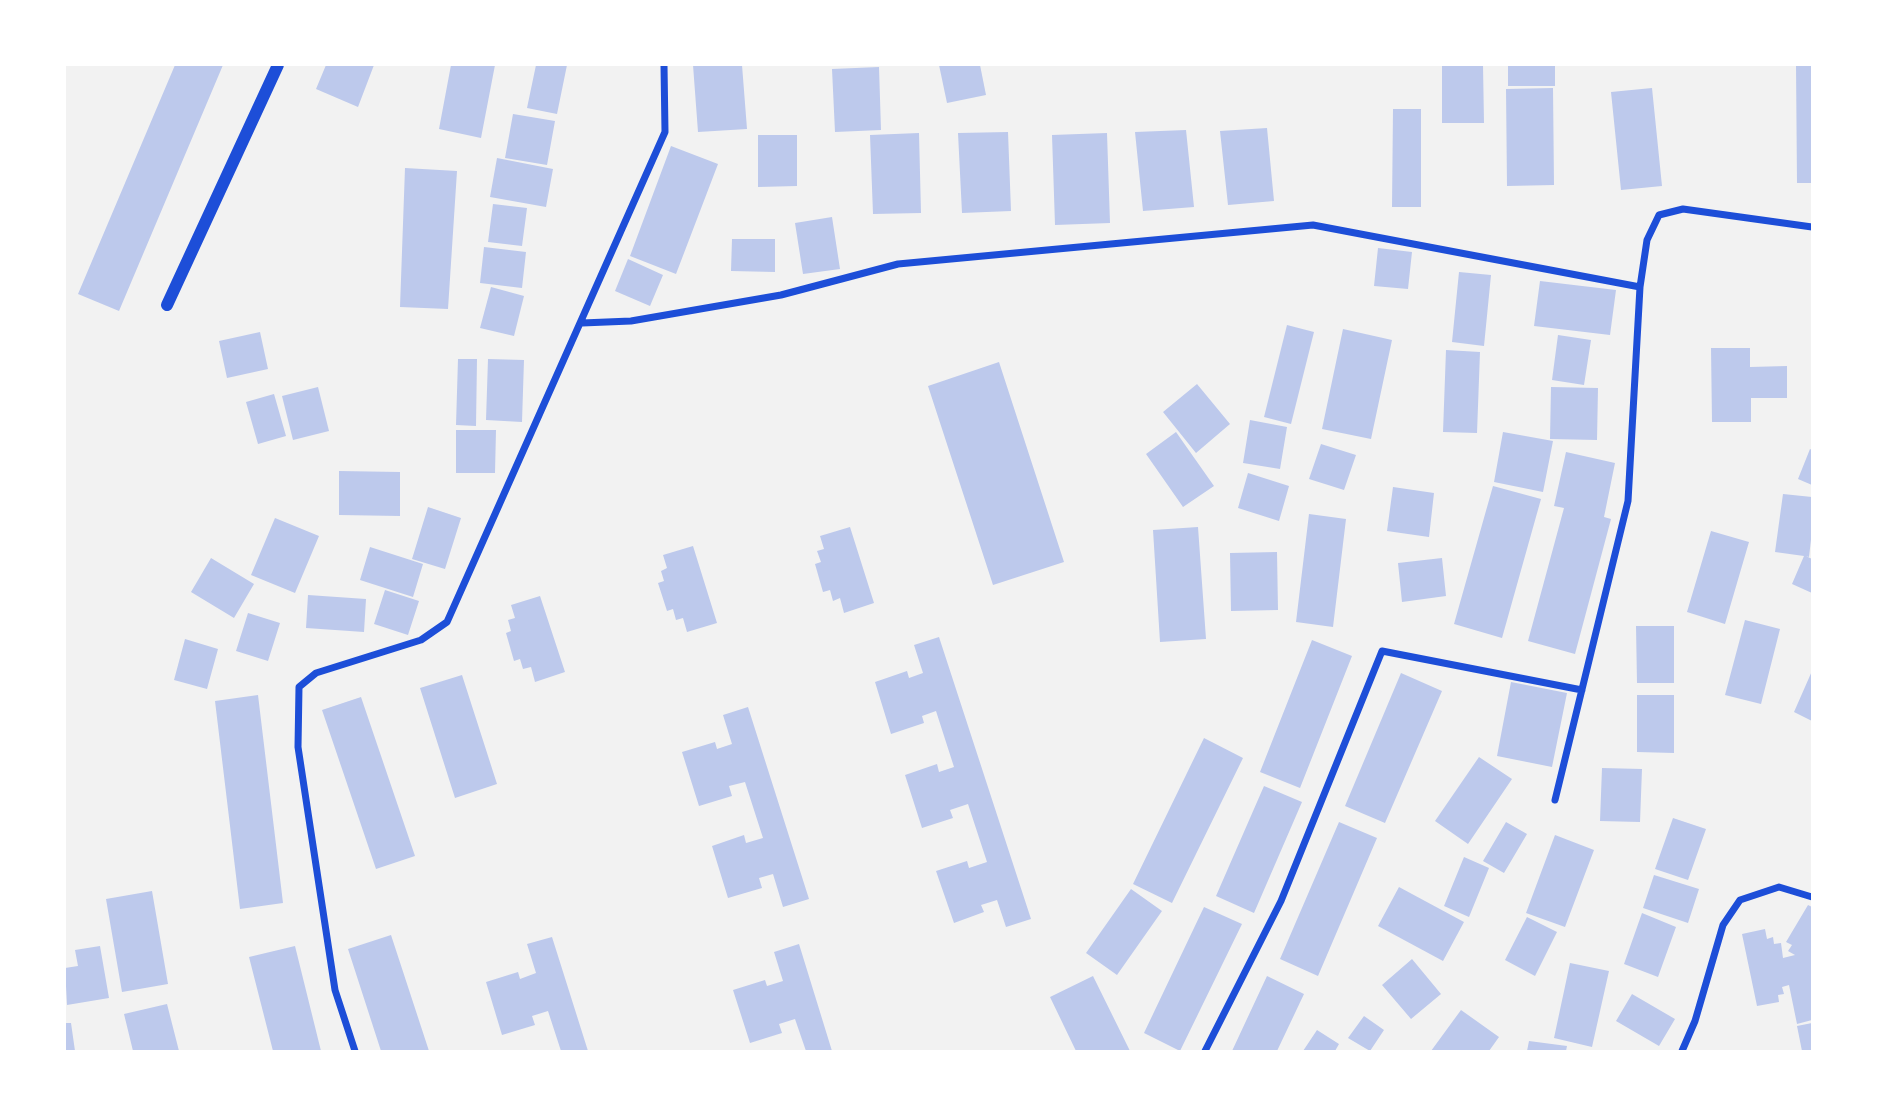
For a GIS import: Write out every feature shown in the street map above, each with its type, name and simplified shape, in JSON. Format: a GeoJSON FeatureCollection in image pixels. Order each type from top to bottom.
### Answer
{"type":"FeatureCollection","features":[{"type":"Feature","properties":{"kind":"street"},"geometry":{"type":"LineString","coordinates":[[167,305],[278,65]]}},
{"type":"Feature","properties":{"kind":"street"},"geometry":{"type":"LineString","coordinates":[[355,1051],[335,990],[298,747],[299,687],[316,673],[421,640],[447,622],[665,132],[664,65]]}},
{"type":"Feature","properties":{"kind":"street"},"geometry":{"type":"LineString","coordinates":[[1555,800],[1628,501],[1640,287],[1647,240],[1659,215],[1682,209],[1812,227]]}},
{"type":"Feature","properties":{"kind":"street"},"geometry":{"type":"LineString","coordinates":[[582,323],[631,321],[781,295],[898,264],[1313,225],[1640,287]]}},
{"type":"Feature","properties":{"kind":"street"},"geometry":{"type":"LineString","coordinates":[[1205,1051],[1280,901],[1382,651],[1582,690]]}},
{"type":"Feature","properties":{"kind":"street"},"geometry":{"type":"LineString","coordinates":[[1682,1051],[1695,1021],[1723,925],[1740,900],[1780,887],[1812,897]]}},
{"type":"Feature","properties":{"kind":"building"},"geometry":{"type":"Polygon","coordinates":[[[175,65],[223,65],[119,311],[78,294],[175,65]]]}},
{"type":"Feature","properties":{"kind":"building"},"geometry":{"type":"Polygon","coordinates":[[[326,65],[374,65],[358,107],[316,89],[326,65]]]}},
{"type":"Feature","properties":{"kind":"building"},"geometry":{"type":"Polygon","coordinates":[[[451,65],[495,65],[481,138],[439,129],[451,65]]]}},
{"type":"Feature","properties":{"kind":"building"},"geometry":{"type":"Polygon","coordinates":[[[536,65],[567,65],[557,114],[527,108],[536,65]]]}},
{"type":"Feature","properties":{"kind":"building"},"geometry":{"type":"Polygon","coordinates":[[[693,65],[742,65],[747,129],[698,132],[693,65]]]}},
{"type":"Feature","properties":{"kind":"building"},"geometry":{"type":"Polygon","coordinates":[[[939,65],[980,65],[986,95],[947,103],[939,65]]]}},
{"type":"Feature","properties":{"kind":"building"},"geometry":{"type":"Polygon","coordinates":[[[1442,65],[1483,65],[1484,123],[1442,123],[1442,65]]]}},
{"type":"Feature","properties":{"kind":"building"},"geometry":{"type":"Polygon","coordinates":[[[1508,65],[1555,65],[1555,86],[1508,86],[1508,65]]]}},
{"type":"Feature","properties":{"kind":"building"},"geometry":{"type":"Polygon","coordinates":[[[1796,65],[1812,65],[1812,183],[1797,183],[1796,65]]]}},
{"type":"Feature","properties":{"kind":"building"},"geometry":{"type":"Polygon","coordinates":[[[879,67],[881,130],[835,132],[832,69],[879,67]]]}},
{"type":"Feature","properties":{"kind":"building"},"geometry":{"type":"Polygon","coordinates":[[[1553,88],[1554,185],[1507,186],[1506,89],[1553,88]]]}},
{"type":"Feature","properties":{"kind":"building"},"geometry":{"type":"Polygon","coordinates":[[[1652,88],[1662,186],[1621,190],[1611,92],[1652,88]]]}},
{"type":"Feature","properties":{"kind":"building"},"geometry":{"type":"Polygon","coordinates":[[[1393,109],[1421,109],[1421,207],[1392,207],[1393,109]]]}},
{"type":"Feature","properties":{"kind":"building"},"geometry":{"type":"Polygon","coordinates":[[[513,114],[555,121],[547,165],[505,158],[513,114]]]}},
{"type":"Feature","properties":{"kind":"building"},"geometry":{"type":"Polygon","coordinates":[[[1267,128],[1274,201],[1228,205],[1220,131],[1267,128]]]}},
{"type":"Feature","properties":{"kind":"building"},"geometry":{"type":"Polygon","coordinates":[[[1186,130],[1194,207],[1143,211],[1135,132],[1186,130]]]}},
{"type":"Feature","properties":{"kind":"building"},"geometry":{"type":"Polygon","coordinates":[[[1008,132],[1011,211],[962,213],[958,133],[1008,132]]]}},
{"type":"Feature","properties":{"kind":"building"},"geometry":{"type":"Polygon","coordinates":[[[919,133],[921,213],[873,214],[870,135],[919,133]]]}},
{"type":"Feature","properties":{"kind":"building"},"geometry":{"type":"Polygon","coordinates":[[[1107,133],[1110,223],[1055,225],[1052,135],[1107,133]]]}},
{"type":"Feature","properties":{"kind":"building"},"geometry":{"type":"Polygon","coordinates":[[[758,135],[797,135],[797,186],[758,187],[758,135]]]}},
{"type":"Feature","properties":{"kind":"building"},"geometry":{"type":"Polygon","coordinates":[[[671,146],[718,164],[676,274],[630,256],[671,146]]]}},
{"type":"Feature","properties":{"kind":"building"},"geometry":{"type":"Polygon","coordinates":[[[497,158],[553,169],[546,207],[490,197],[497,158]]]}},
{"type":"Feature","properties":{"kind":"building"},"geometry":{"type":"Polygon","coordinates":[[[405,168],[457,171],[448,309],[400,307],[405,168]]]}},
{"type":"Feature","properties":{"kind":"building"},"geometry":{"type":"Polygon","coordinates":[[[493,204],[527,208],[522,246],[488,242],[493,204]]]}},
{"type":"Feature","properties":{"kind":"building"},"geometry":{"type":"Polygon","coordinates":[[[832,217],[840,269],[803,274],[795,223],[832,217]]]}},
{"type":"Feature","properties":{"kind":"building"},"geometry":{"type":"Polygon","coordinates":[[[732,239],[775,239],[775,272],[731,271],[732,239]]]}},
{"type":"Feature","properties":{"kind":"building"},"geometry":{"type":"Polygon","coordinates":[[[484,247],[526,252],[522,288],[480,283],[484,247]]]}},
{"type":"Feature","properties":{"kind":"building"},"geometry":{"type":"Polygon","coordinates":[[[1378,248],[1412,252],[1408,289],[1374,286],[1378,248]]]}},
{"type":"Feature","properties":{"kind":"building"},"geometry":{"type":"Polygon","coordinates":[[[628,259],[663,275],[650,306],[615,291],[628,259]]]}},
{"type":"Feature","properties":{"kind":"building"},"geometry":{"type":"Polygon","coordinates":[[[1459,272],[1491,275],[1484,346],[1452,342],[1459,272]]]}},
{"type":"Feature","properties":{"kind":"building"},"geometry":{"type":"Polygon","coordinates":[[[1540,281],[1616,290],[1610,335],[1534,326],[1540,281]]]}},
{"type":"Feature","properties":{"kind":"building"},"geometry":{"type":"Polygon","coordinates":[[[491,287],[524,296],[514,336],[480,328],[491,287]]]}},
{"type":"Feature","properties":{"kind":"building"},"geometry":{"type":"Polygon","coordinates":[[[1287,325],[1314,332],[1291,424],[1264,417],[1287,325]]]}},
{"type":"Feature","properties":{"kind":"building"},"geometry":{"type":"Polygon","coordinates":[[[1343,329],[1392,340],[1371,439],[1322,429],[1343,329]]]}},
{"type":"Feature","properties":{"kind":"building"},"geometry":{"type":"Polygon","coordinates":[[[260,332],[268,369],[227,378],[219,341],[260,332]]]}},
{"type":"Feature","properties":{"kind":"building"},"geometry":{"type":"Polygon","coordinates":[[[1558,335],[1591,340],[1584,385],[1552,380],[1558,335]]]}},
{"type":"Feature","properties":{"kind":"building"},"geometry":{"type":"Polygon","coordinates":[[[1711,348],[1750,348],[1750,367],[1787,366],[1787,398],[1751,398],[1751,422],[1712,422],[1711,348]]]}},
{"type":"Feature","properties":{"kind":"building"},"geometry":{"type":"Polygon","coordinates":[[[1446,350],[1480,352],[1477,433],[1443,432],[1446,350]]]}},
{"type":"Feature","properties":{"kind":"building"},"geometry":{"type":"Polygon","coordinates":[[[458,359],[477,359],[476,426],[456,425],[458,359]]]}},
{"type":"Feature","properties":{"kind":"building"},"geometry":{"type":"Polygon","coordinates":[[[488,359],[524,360],[522,422],[486,420],[488,359]]]}},
{"type":"Feature","properties":{"kind":"building"},"geometry":{"type":"Polygon","coordinates":[[[999,362],[1064,562],[993,585],[928,386],[999,362]]]}},
{"type":"Feature","properties":{"kind":"building"},"geometry":{"type":"Polygon","coordinates":[[[1197,384],[1230,424],[1196,453],[1163,412],[1197,384]]]}},
{"type":"Feature","properties":{"kind":"building"},"geometry":{"type":"Polygon","coordinates":[[[318,387],[329,431],[293,440],[282,396],[318,387]]]}},
{"type":"Feature","properties":{"kind":"building"},"geometry":{"type":"Polygon","coordinates":[[[1551,387],[1598,388],[1597,440],[1550,439],[1551,387]]]}},
{"type":"Feature","properties":{"kind":"building"},"geometry":{"type":"Polygon","coordinates":[[[274,394],[286,436],[258,444],[246,402],[274,394]]]}},
{"type":"Feature","properties":{"kind":"building"},"geometry":{"type":"Polygon","coordinates":[[[1250,420],[1287,427],[1280,469],[1243,463],[1250,420]]]}},
{"type":"Feature","properties":{"kind":"building"},"geometry":{"type":"Polygon","coordinates":[[[456,430],[496,430],[495,473],[456,473],[456,430]]]}},
{"type":"Feature","properties":{"kind":"building"},"geometry":{"type":"Polygon","coordinates":[[[1176,432],[1214,486],[1183,507],[1146,454],[1176,432]]]}},
{"type":"Feature","properties":{"kind":"building"},"geometry":{"type":"Polygon","coordinates":[[[1503,432],[1553,441],[1543,492],[1494,482],[1503,432]]]}},
{"type":"Feature","properties":{"kind":"building"},"geometry":{"type":"Polygon","coordinates":[[[1321,444],[1356,455],[1344,490],[1309,479],[1321,444]]]}},
{"type":"Feature","properties":{"kind":"building"},"geometry":{"type":"Polygon","coordinates":[[[1810,449],[1812,450],[1812,485],[1798,479],[1810,449]]]}},
{"type":"Feature","properties":{"kind":"building"},"geometry":{"type":"Polygon","coordinates":[[[1566,452],[1615,463],[1604,517],[1611,519],[1575,654],[1528,641],[1564,508],[1554,506],[1566,452]]]}},
{"type":"Feature","properties":{"kind":"building"},"geometry":{"type":"Polygon","coordinates":[[[339,471],[400,472],[400,516],[339,515],[339,471]]]}},
{"type":"Feature","properties":{"kind":"building"},"geometry":{"type":"Polygon","coordinates":[[[1248,473],[1289,486],[1279,521],[1238,508],[1248,473]]]}},
{"type":"Feature","properties":{"kind":"building"},"geometry":{"type":"Polygon","coordinates":[[[1493,486],[1541,499],[1502,638],[1454,624],[1493,486]]]}},
{"type":"Feature","properties":{"kind":"building"},"geometry":{"type":"Polygon","coordinates":[[[1393,487],[1434,493],[1429,537],[1387,531],[1393,487]]]}},
{"type":"Feature","properties":{"kind":"building"},"geometry":{"type":"Polygon","coordinates":[[[1783,494],[1812,497],[1812,531],[1809,557],[1806,556],[1812,559],[1812,593],[1792,584],[1804,556],[1775,552],[1783,494]]]}},
{"type":"Feature","properties":{"kind":"building"},"geometry":{"type":"Polygon","coordinates":[[[428,507],[461,518],[445,569],[412,559],[428,507]]]}},
{"type":"Feature","properties":{"kind":"building"},"geometry":{"type":"Polygon","coordinates":[[[1309,514],[1346,519],[1333,627],[1296,622],[1309,514]]]}},
{"type":"Feature","properties":{"kind":"building"},"geometry":{"type":"Polygon","coordinates":[[[275,518],[319,536],[295,593],[251,575],[275,518]]]}},
{"type":"Feature","properties":{"kind":"building"},"geometry":{"type":"Polygon","coordinates":[[[850,527],[874,603],[844,613],[840,598],[833,601],[830,590],[823,592],[815,564],[821,562],[817,551],[824,549],[820,536],[850,527]]]}},
{"type":"Feature","properties":{"kind":"building"},"geometry":{"type":"Polygon","coordinates":[[[1198,527],[1206,639],[1160,642],[1153,530],[1198,527]]]}},
{"type":"Feature","properties":{"kind":"building"},"geometry":{"type":"Polygon","coordinates":[[[1711,531],[1749,542],[1725,624],[1687,612],[1711,531]]]}},
{"type":"Feature","properties":{"kind":"building"},"geometry":{"type":"Polygon","coordinates":[[[693,546],[717,623],[687,632],[683,618],[676,620],[673,609],[667,611],[658,583],[664,581],[661,571],[667,568],[663,555],[693,546]]]}},
{"type":"Feature","properties":{"kind":"building"},"geometry":{"type":"Polygon","coordinates":[[[370,547],[423,564],[413,597],[360,580],[370,547]]]}},
{"type":"Feature","properties":{"kind":"building"},"geometry":{"type":"Polygon","coordinates":[[[1277,552],[1278,610],[1231,611],[1230,553],[1277,552]]]}},
{"type":"Feature","properties":{"kind":"building"},"geometry":{"type":"Polygon","coordinates":[[[211,558],[254,584],[234,618],[191,592],[211,558]]]}},
{"type":"Feature","properties":{"kind":"building"},"geometry":{"type":"Polygon","coordinates":[[[1442,558],[1446,596],[1402,602],[1398,563],[1442,558]]]}},
{"type":"Feature","properties":{"kind":"building"},"geometry":{"type":"Polygon","coordinates":[[[385,590],[419,601],[408,635],[374,624],[385,590]]]}},
{"type":"Feature","properties":{"kind":"building"},"geometry":{"type":"Polygon","coordinates":[[[308,595],[366,599],[364,632],[306,628],[308,595]]]}},
{"type":"Feature","properties":{"kind":"building"},"geometry":{"type":"Polygon","coordinates":[[[540,596],[565,672],[535,682],[531,667],[523,669],[520,659],[514,661],[506,633],[511,631],[508,620],[515,618],[511,605],[540,596]]]}},
{"type":"Feature","properties":{"kind":"building"},"geometry":{"type":"Polygon","coordinates":[[[248,613],[280,623],[268,661],[236,651],[248,613]]]}},
{"type":"Feature","properties":{"kind":"building"},"geometry":{"type":"Polygon","coordinates":[[[1745,620],[1780,629],[1761,704],[1725,695],[1745,620]]]}},
{"type":"Feature","properties":{"kind":"building"},"geometry":{"type":"Polygon","coordinates":[[[1636,626],[1674,626],[1674,683],[1637,683],[1636,626]]]}},
{"type":"Feature","properties":{"kind":"building"},"geometry":{"type":"Polygon","coordinates":[[[939,637],[1031,919],[1006,927],[997,900],[981,905],[984,912],[954,923],[936,871],[967,861],[969,868],[987,862],[968,804],[950,810],[953,818],[922,828],[905,775],[937,764],[939,772],[954,767],[936,711],[922,716],[924,723],[891,734],[875,682],[907,671],[909,678],[923,673],[914,645],[939,637]]]}},
{"type":"Feature","properties":{"kind":"building"},"geometry":{"type":"Polygon","coordinates":[[[185,639],[218,649],[207,689],[174,680],[185,639]]]}},
{"type":"Feature","properties":{"kind":"building"},"geometry":{"type":"Polygon","coordinates":[[[1312,640],[1352,656],[1300,788],[1260,772],[1312,640]]]}},
{"type":"Feature","properties":{"kind":"building"},"geometry":{"type":"Polygon","coordinates":[[[1812,671],[1812,721],[1794,712],[1812,671]]]}},
{"type":"Feature","properties":{"kind":"building"},"geometry":{"type":"Polygon","coordinates":[[[1401,673],[1442,691],[1385,823],[1345,806],[1401,673]]]}},
{"type":"Feature","properties":{"kind":"building"},"geometry":{"type":"Polygon","coordinates":[[[462,675],[497,784],[455,798],[420,688],[462,675]]]}},
{"type":"Feature","properties":{"kind":"building"},"geometry":{"type":"Polygon","coordinates":[[[1511,682],[1567,693],[1552,767],[1497,756],[1511,682]]]}},
{"type":"Feature","properties":{"kind":"building"},"geometry":{"type":"Polygon","coordinates":[[[258,695],[283,903],[240,909],[215,701],[258,695]]]}},
{"type":"Feature","properties":{"kind":"building"},"geometry":{"type":"Polygon","coordinates":[[[1637,695],[1674,695],[1674,753],[1637,752],[1637,695]]]}},
{"type":"Feature","properties":{"kind":"building"},"geometry":{"type":"Polygon","coordinates":[[[361,697],[415,856],[376,869],[322,710],[361,697]]]}},
{"type":"Feature","properties":{"kind":"building"},"geometry":{"type":"Polygon","coordinates":[[[748,707],[809,899],[783,907],[773,874],[759,878],[762,888],[728,898],[712,846],[744,835],[746,843],[763,838],[745,782],[729,786],[732,796],[699,806],[682,752],[715,742],[717,749],[732,744],[723,715],[748,707]]]}},
{"type":"Feature","properties":{"kind":"building"},"geometry":{"type":"Polygon","coordinates":[[[1204,738],[1243,758],[1172,903],[1133,884],[1204,738]]]}},
{"type":"Feature","properties":{"kind":"building"},"geometry":{"type":"Polygon","coordinates":[[[1479,757],[1512,779],[1468,844],[1435,821],[1479,757]]]}},
{"type":"Feature","properties":{"kind":"building"},"geometry":{"type":"Polygon","coordinates":[[[1602,768],[1642,769],[1640,822],[1600,821],[1602,768]]]}},
{"type":"Feature","properties":{"kind":"building"},"geometry":{"type":"Polygon","coordinates":[[[1264,786],[1302,802],[1254,913],[1216,896],[1264,786]]]}},
{"type":"Feature","properties":{"kind":"building"},"geometry":{"type":"Polygon","coordinates":[[[1673,818],[1706,829],[1688,880],[1655,869],[1673,818]]]}},
{"type":"Feature","properties":{"kind":"building"},"geometry":{"type":"Polygon","coordinates":[[[1339,822],[1377,838],[1318,976],[1280,959],[1339,822]]]}},
{"type":"Feature","properties":{"kind":"building"},"geometry":{"type":"Polygon","coordinates":[[[1506,822],[1527,834],[1504,873],[1483,861],[1506,822]]]}},
{"type":"Feature","properties":{"kind":"building"},"geometry":{"type":"Polygon","coordinates":[[[1555,835],[1594,850],[1565,927],[1526,913],[1555,835]]]}},
{"type":"Feature","properties":{"kind":"building"},"geometry":{"type":"Polygon","coordinates":[[[1464,857],[1489,868],[1469,917],[1444,906],[1464,857]]]}},
{"type":"Feature","properties":{"kind":"building"},"geometry":{"type":"Polygon","coordinates":[[[1654,875],[1699,889],[1688,923],[1643,908],[1654,875]]]}},
{"type":"Feature","properties":{"kind":"building"},"geometry":{"type":"Polygon","coordinates":[[[1399,887],[1464,922],[1443,961],[1378,926],[1399,887]]]}},
{"type":"Feature","properties":{"kind":"building"},"geometry":{"type":"Polygon","coordinates":[[[1131,889],[1162,911],[1117,975],[1086,953],[1131,889]]]}},
{"type":"Feature","properties":{"kind":"building"},"geometry":{"type":"Polygon","coordinates":[[[152,891],[168,984],[122,992],[106,899],[152,891]]]}},
{"type":"Feature","properties":{"kind":"building"},"geometry":{"type":"Polygon","coordinates":[[[1808,905],[1812,907],[1812,1020],[1797,1024],[1789,985],[1782,987],[1784,994],[1778,995],[1779,1002],[1757,1006],[1742,934],[1765,929],[1767,939],[1773,937],[1774,944],[1781,943],[1783,958],[1795,955],[1788,951],[1792,945],[1786,942],[1808,905]]]}},
{"type":"Feature","properties":{"kind":"building"},"geometry":{"type":"Polygon","coordinates":[[[1204,907],[1242,924],[1180,1051],[1144,1033],[1204,907]]]}},
{"type":"Feature","properties":{"kind":"building"},"geometry":{"type":"Polygon","coordinates":[[[1642,913],[1676,927],[1658,977],[1624,964],[1642,913]]]}},
{"type":"Feature","properties":{"kind":"building"},"geometry":{"type":"Polygon","coordinates":[[[1527,917],[1557,932],[1535,976],[1505,960],[1527,917]]]}},
{"type":"Feature","properties":{"kind":"building"},"geometry":{"type":"Polygon","coordinates":[[[391,935],[429,1051],[381,1051],[348,949],[391,935]]]}},
{"type":"Feature","properties":{"kind":"building"},"geometry":{"type":"Polygon","coordinates":[[[552,937],[588,1051],[561,1051],[548,1011],[532,1016],[535,1025],[502,1035],[486,982],[518,972],[520,979],[536,973],[527,944],[552,937]]]}},
{"type":"Feature","properties":{"kind":"building"},"geometry":{"type":"Polygon","coordinates":[[[799,944],[832,1051],[806,1051],[795,1019],[779,1024],[782,1033],[750,1043],[733,990],[765,980],[767,986],[783,981],[774,952],[799,944]]]}},
{"type":"Feature","properties":{"kind":"building"},"geometry":{"type":"Polygon","coordinates":[[[100,946],[109,998],[67,1005],[65,968],[78,966],[75,950],[100,946]]]}},
{"type":"Feature","properties":{"kind":"building"},"geometry":{"type":"Polygon","coordinates":[[[295,946],[321,1051],[273,1051],[249,957],[295,946]]]}},
{"type":"Feature","properties":{"kind":"building"},"geometry":{"type":"Polygon","coordinates":[[[1412,959],[1441,994],[1411,1019],[1382,985],[1412,959]]]}},
{"type":"Feature","properties":{"kind":"building"},"geometry":{"type":"Polygon","coordinates":[[[1570,963],[1609,971],[1592,1047],[1554,1038],[1570,963]]]}},
{"type":"Feature","properties":{"kind":"building"},"geometry":{"type":"Polygon","coordinates":[[[1093,976],[1130,1051],[1076,1051],[1050,997],[1093,976]]]}},
{"type":"Feature","properties":{"kind":"building"},"geometry":{"type":"Polygon","coordinates":[[[1267,976],[1304,994],[1277,1051],[1232,1051],[1267,976]]]}},
{"type":"Feature","properties":{"kind":"building"},"geometry":{"type":"Polygon","coordinates":[[[1632,994],[1675,1019],[1659,1046],[1616,1021],[1632,994]]]}},
{"type":"Feature","properties":{"kind":"building"},"geometry":{"type":"Polygon","coordinates":[[[167,1004],[179,1051],[133,1051],[124,1014],[167,1004]]]}},
{"type":"Feature","properties":{"kind":"building"},"geometry":{"type":"Polygon","coordinates":[[[1461,1010],[1499,1037],[1489,1051],[1431,1051],[1461,1010]]]}},
{"type":"Feature","properties":{"kind":"building"},"geometry":{"type":"Polygon","coordinates":[[[1364,1016],[1384,1030],[1370,1051],[1348,1038],[1364,1016]]]}},
{"type":"Feature","properties":{"kind":"building"},"geometry":{"type":"Polygon","coordinates":[[[65,1023],[71,1023],[75,1051],[65,1051],[65,1023]]]}},
{"type":"Feature","properties":{"kind":"building"},"geometry":{"type":"Polygon","coordinates":[[[1812,1023],[1812,1051],[1802,1051],[1797,1026],[1812,1023]]]}},
{"type":"Feature","properties":{"kind":"building"},"geometry":{"type":"Polygon","coordinates":[[[1317,1030],[1339,1044],[1335,1051],[1303,1051],[1317,1030]]]}},
{"type":"Feature","properties":{"kind":"building"},"geometry":{"type":"Polygon","coordinates":[[[1529,1041],[1567,1046],[1566,1051],[1527,1051],[1529,1041]]]}}]}
